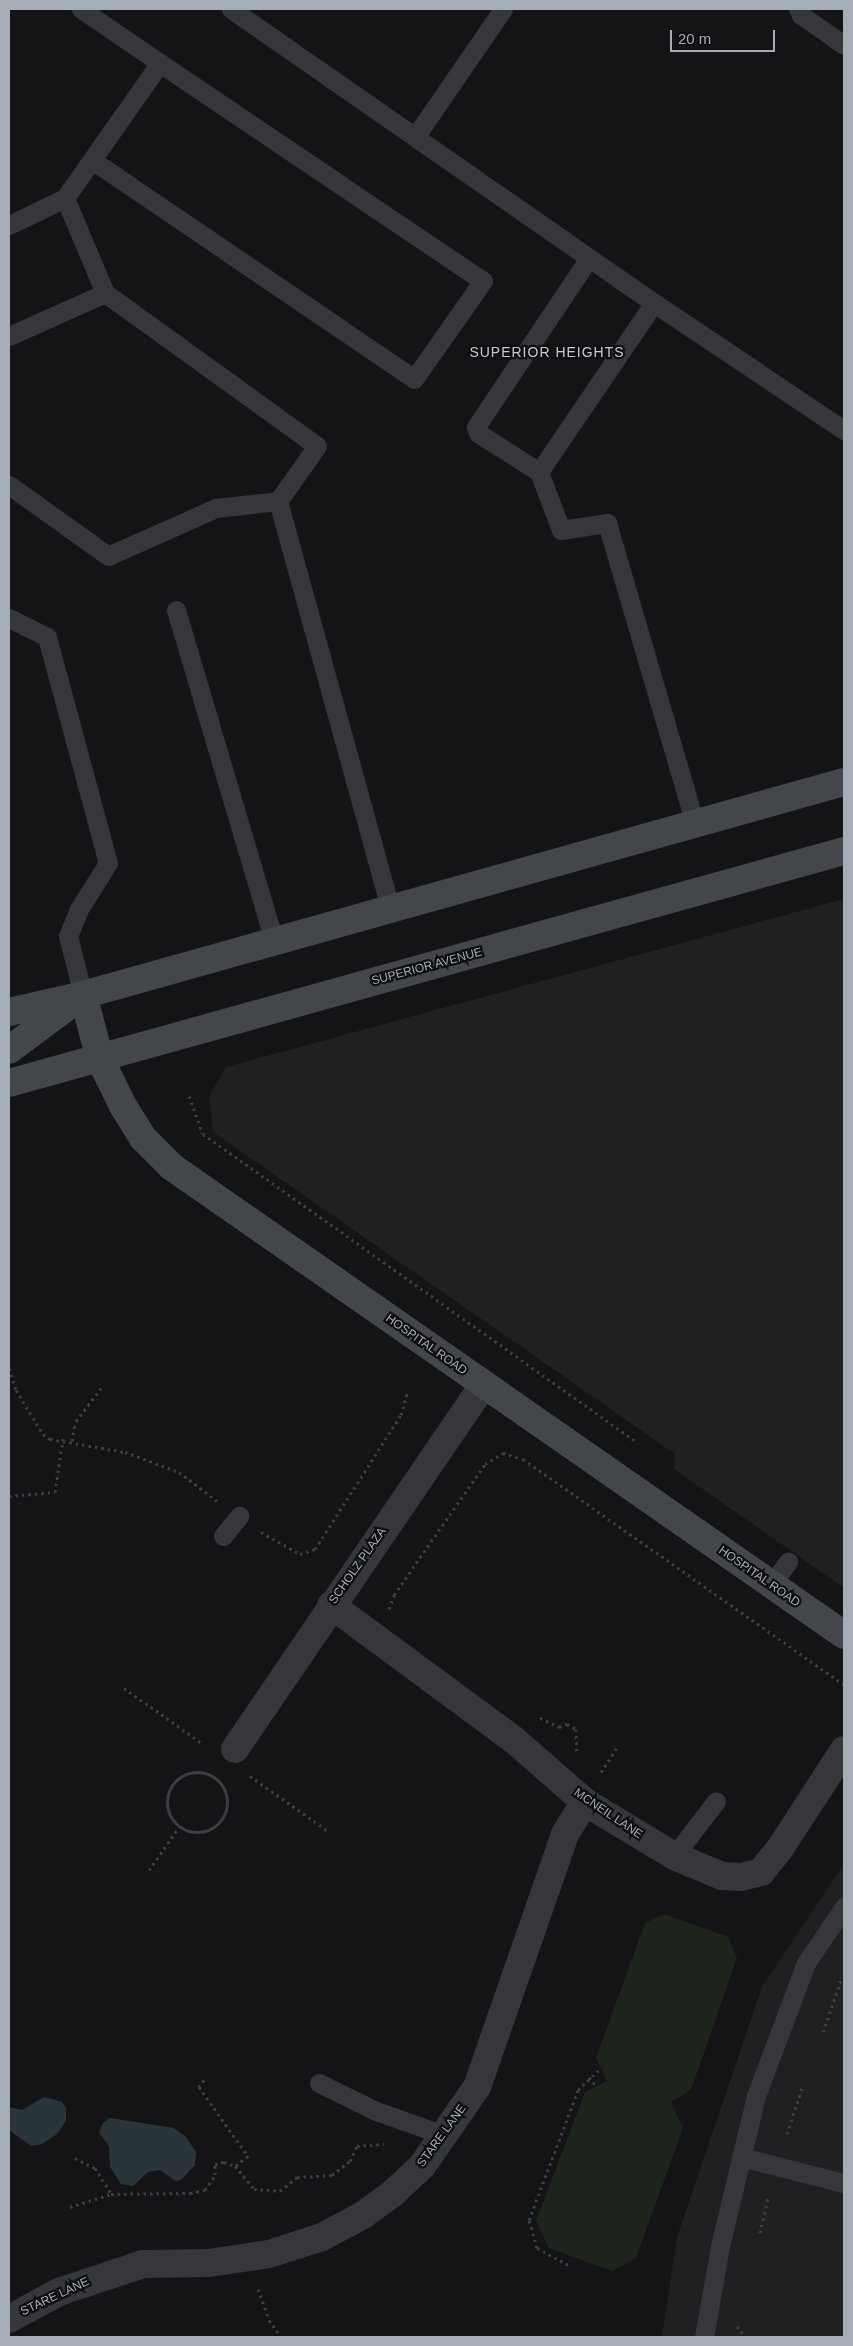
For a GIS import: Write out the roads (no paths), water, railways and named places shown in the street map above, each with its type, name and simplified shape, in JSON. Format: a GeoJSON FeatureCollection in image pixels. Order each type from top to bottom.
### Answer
{"type":"FeatureCollection","features":[{"type":"Feature","properties":{"kind":"main road"},"geometry":{"type":"LineString","coordinates":[[9,1012],[83,994],[844,782]]}},
{"type":"Feature","properties":{"kind":"main road","name":"SUPERIOR AVENUE"},"geometry":{"type":"LineString","coordinates":[[9,1083],[844,851]]}},
{"type":"Feature","properties":{"kind":"main road"},"geometry":{"type":"LineString","coordinates":[[9,1050],[15,1048],[83,994]]}},
{"type":"Feature","properties":{"kind":"main road","name":"HOSPITAL ROAD"},"geometry":{"type":"LineString","coordinates":[[83,994],[100,1059],[144,1138],[172,1167],[844,1635]]}},
{"type":"Feature","properties":{"kind":"street","name":"SCHOLZ PLAZA"},"geometry":{"type":"LineString","coordinates":[[235,1749],[331,1605],[483,1385]]}},
{"type":"Feature","properties":{"kind":"street","name":"MCNEIL LANE"},"geometry":{"type":"LineString","coordinates":[[331,1605],[514,1740],[584,1802],[674,1856],[722,1876],[741,1877],[760,1872],[779,1850],[844,1750]]}},
{"type":"Feature","properties":{"kind":"street","name":"STARE LANE"},"geometry":{"type":"LineString","coordinates":[[9,2319],[59,2292],[143,2264],[226,2260],[269,2254],[322,2237],[363,2215],[393,2193],[422,2166],[477,2087],[565,1834],[584,1802]]}},
{"type":"Feature","properties":{"kind":"lane"},"geometry":{"type":"LineString","coordinates":[[81,9],[483,282],[414,379],[92,160]]}},
{"type":"Feature","properties":{"kind":"lane"},"geometry":{"type":"LineString","coordinates":[[232,9],[654,303],[844,430]]}},
{"type":"Feature","properties":{"kind":"lane"},"geometry":{"type":"LineString","coordinates":[[415,137],[503,9]]}},
{"type":"Feature","properties":{"kind":"lane"},"geometry":{"type":"LineString","coordinates":[[798,9],[801,16],[844,45]]}},
{"type":"Feature","properties":{"kind":"lane"},"geometry":{"type":"LineString","coordinates":[[9,225],[65,198],[160,63]]}},
{"type":"Feature","properties":{"kind":"lane"},"geometry":{"type":"LineString","coordinates":[[9,485],[108,556],[216,508],[278,501],[317,446],[105,293],[65,198]]}},
{"type":"Feature","properties":{"kind":"lane"},"geometry":{"type":"LineString","coordinates":[[589,258],[476,427],[478,433],[539,472],[561,530],[606,523],[695,824]]}},
{"type":"Feature","properties":{"kind":"lane"},"geometry":{"type":"LineString","coordinates":[[9,336],[105,293]]}},
{"type":"Feature","properties":{"kind":"lane"},"geometry":{"type":"LineString","coordinates":[[539,472],[654,303]]}},
{"type":"Feature","properties":{"kind":"lane"},"geometry":{"type":"LineString","coordinates":[[278,501],[390,908]]}},
{"type":"Feature","properties":{"kind":"lane"},"geometry":{"type":"LineString","coordinates":[[176,610],[274,941]]}},
{"type":"Feature","properties":{"kind":"lane"},"geometry":{"type":"LineString","coordinates":[[9,618],[47,637],[108,863],[79,909],[68,936],[83,994]]}},
{"type":"Feature","properties":{"kind":"lane"},"geometry":{"type":"LineString","coordinates":[[223,1536],[239,1516]]}},
{"type":"Feature","properties":{"kind":"lane"},"geometry":{"type":"LineString","coordinates":[[771,1585],[788,1562]]}},
{"type":"Feature","properties":{"kind":"lane"},"geometry":{"type":"LineString","coordinates":[[674,1856],[716,1801]]}},
{"type":"Feature","properties":{"kind":"lane"},"geometry":{"type":"LineString","coordinates":[[704,2337],[720,2246],[756,2096],[806,1964],[844,1907]]}},
{"type":"Feature","properties":{"kind":"lane"},"geometry":{"type":"LineString","coordinates":[[319,2083],[376,2111],[444,2135]]}},
{"type":"Feature","properties":{"kind":"lane"},"geometry":{"type":"LineString","coordinates":[[741,2157],[844,2183]]}},
{"type":"Feature","properties":{"kind":"district","name":"SUPERIOR HEIGHTS"},"geometry":{"type":"Point","coordinates":[547,352]}}]}
